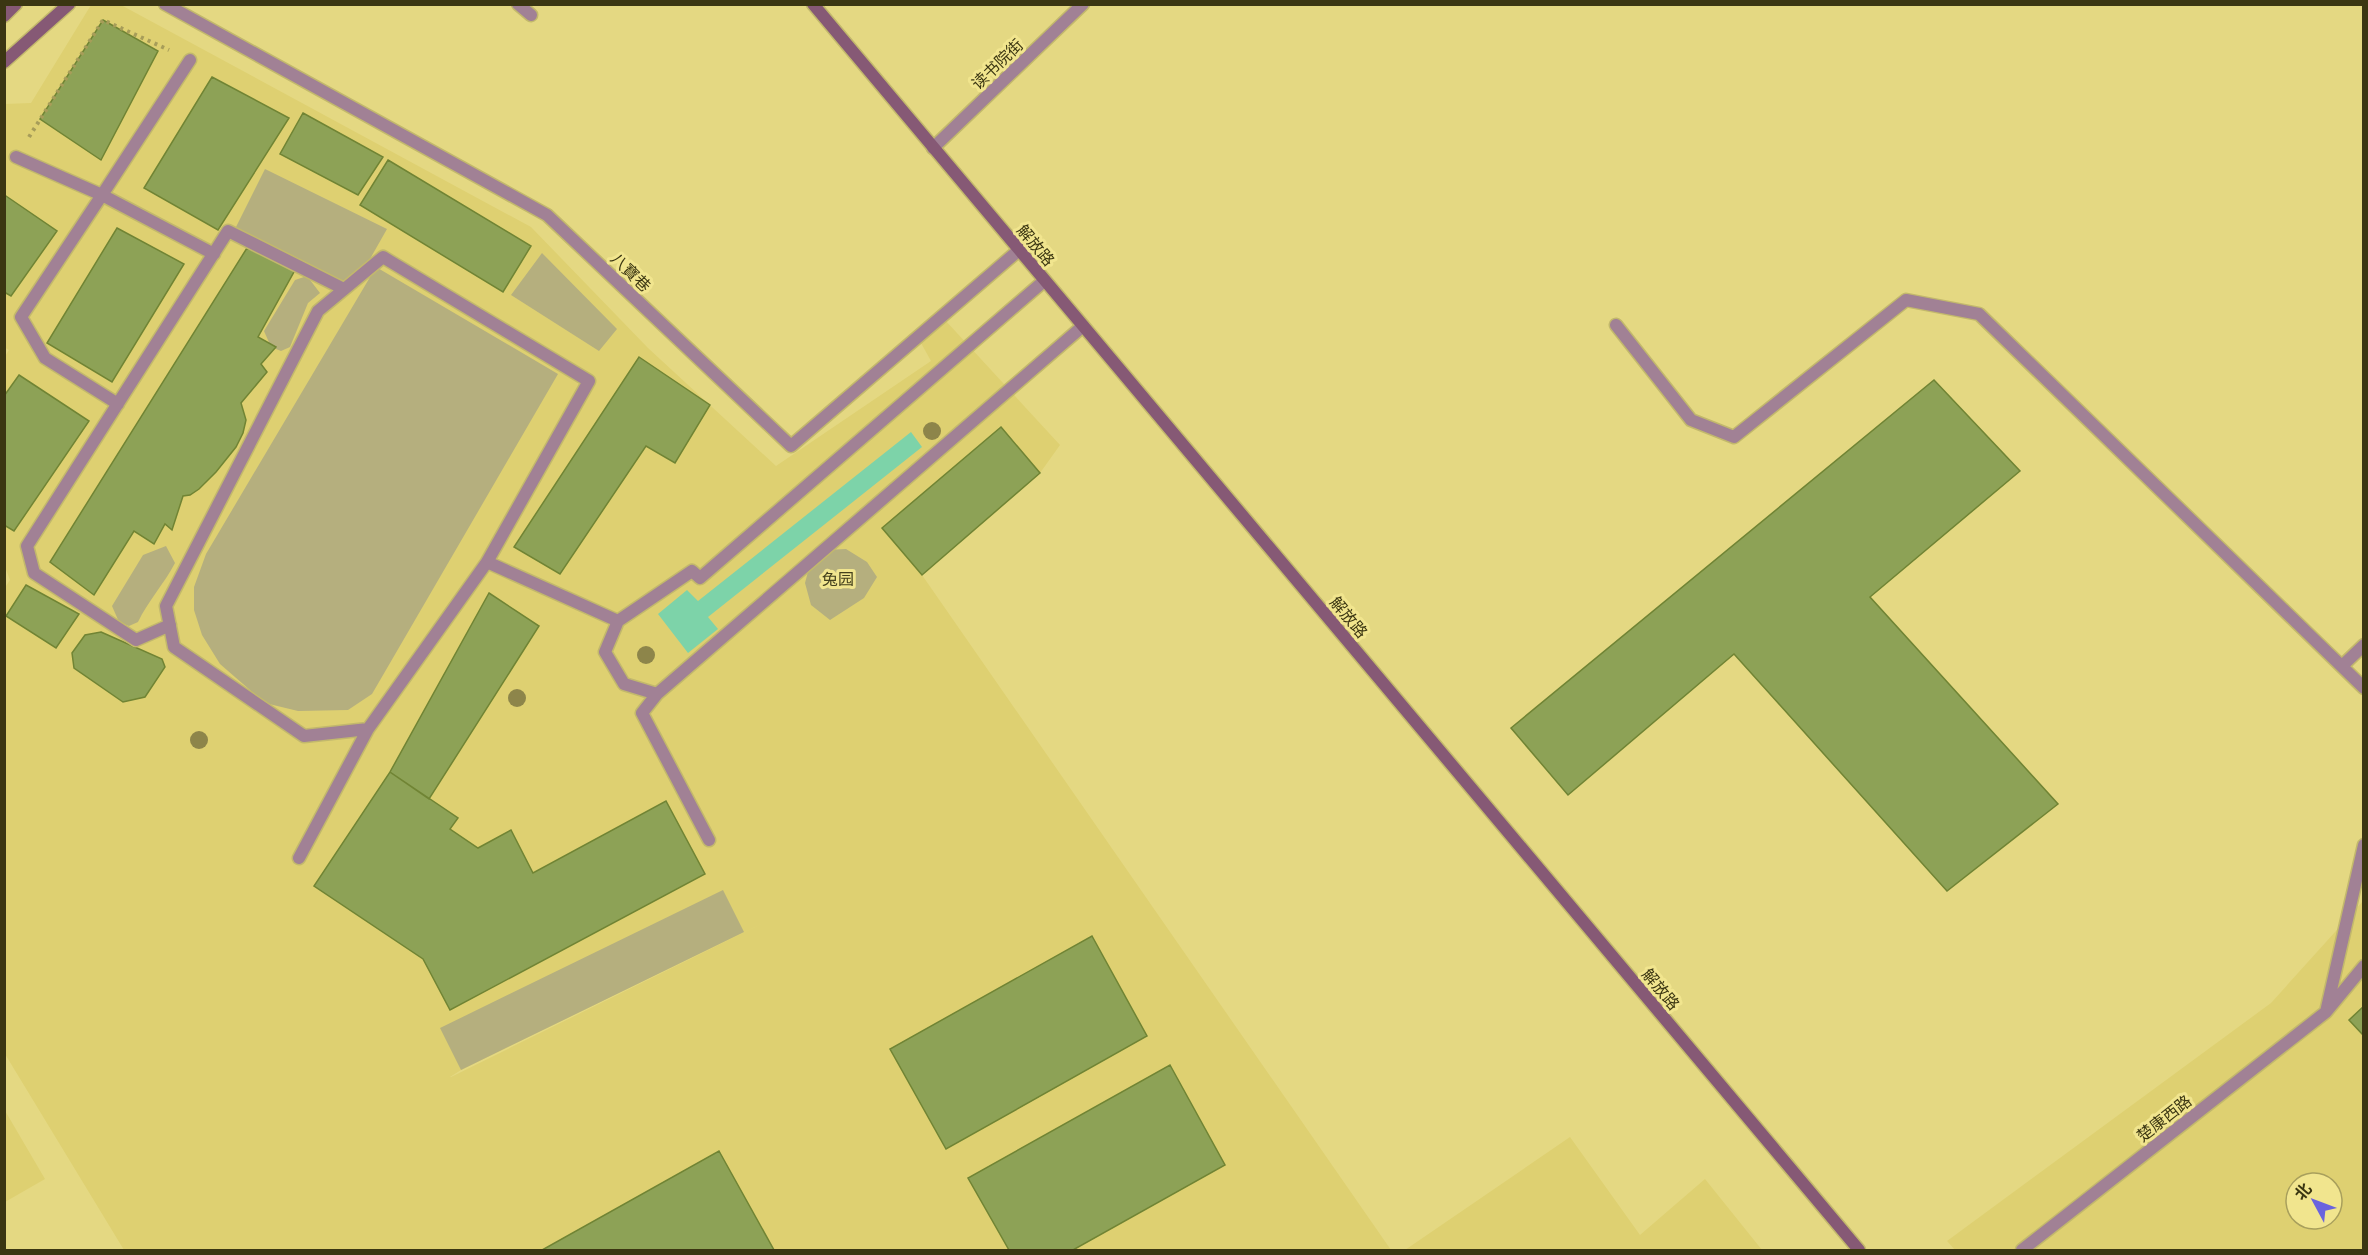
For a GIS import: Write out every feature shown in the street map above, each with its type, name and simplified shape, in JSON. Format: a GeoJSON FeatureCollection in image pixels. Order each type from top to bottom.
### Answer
{"type":"FeatureCollection","features":[{"type":"Feature","properties":{"kind":"street"},"geometry":{"type":"LineString","coordinates":[[4,16],[16,4]]}},
{"type":"Feature","properties":{"kind":"street"},"geometry":{"type":"LineString","coordinates":[[4,62],[69,4]]}},
{"type":"Feature","properties":{"kind":"street","name":"八寶巷"},"geometry":{"type":"LineString","coordinates":[[165,4],[547,215],[791,446],[1019,250]]}},
{"type":"Feature","properties":{"kind":"street"},"geometry":{"type":"LineString","coordinates":[[518,4],[531,15]]}},
{"type":"Feature","properties":{"kind":"street","name":"解放路"},"geometry":{"type":"LineString","coordinates":[[813,4],[1859,1251]]}},
{"type":"Feature","properties":{"kind":"street","name":"读书院街"},"geometry":{"type":"LineString","coordinates":[[933,148],[1083,4]]}},
{"type":"Feature","properties":{"kind":"street"},"geometry":{"type":"LineString","coordinates":[[118,404],[45,358],[21,317],[190,60]]}},
{"type":"Feature","properties":{"kind":"street"},"geometry":{"type":"LineString","coordinates":[[16,157],[102,195],[214,254]]}},
{"type":"Feature","properties":{"kind":"street"},"geometry":{"type":"LineString","coordinates":[[170,625],[136,640],[34,573],[27,546],[228,231],[344,289]]}},
{"type":"Feature","properties":{"kind":"street"},"geometry":{"type":"LineString","coordinates":[[299,858],[368,729],[487,562],[589,381],[383,257],[318,311],[166,606],[174,647],[304,736],[368,729]]}},
{"type":"Feature","properties":{"kind":"street"},"geometry":{"type":"LineString","coordinates":[[657,694],[624,684],[605,652],[618,621],[692,571],[700,578],[1044,281]]}},
{"type":"Feature","properties":{"kind":"street"},"geometry":{"type":"LineString","coordinates":[[1616,325],[1691,420],[1734,437],[1906,300],[1979,314],[2364,688]]}},
{"type":"Feature","properties":{"kind":"street"},"geometry":{"type":"LineString","coordinates":[[709,840],[642,713],[657,694],[1083,326]]}},
{"type":"Feature","properties":{"kind":"street"},"geometry":{"type":"LineString","coordinates":[[487,562],[618,621]]}},
{"type":"Feature","properties":{"kind":"street"},"geometry":{"type":"LineString","coordinates":[[2342,666],[2364,645]]}},
{"type":"Feature","properties":{"kind":"street"},"geometry":{"type":"LineString","coordinates":[[2326,1012],[2364,845]]}},
{"type":"Feature","properties":{"kind":"street","name":"楚康西路"},"geometry":{"type":"LineString","coordinates":[[2022,1251],[2326,1012],[2364,966]]}},
{"type":"Feature","properties":{"kind":"path"},"geometry":{"type":"LineString","coordinates":[[16,157],[102,20],[190,60]]}},
{"type":"Feature","properties":{"kind":"shaded area"},"geometry":{"type":"Polygon","coordinates":[[[91,5],[121,5],[531,227],[648,348],[776,466],[931,361],[921,343],[945,320],[1060,445],[1040,473],[1001,427],[882,529],[922,575],[1391,1250],[124,1250],[5,1054],[4,589],[10,580],[4,564],[4,358],[9,350],[4,347],[5,104],[31,103],[91,5]],[[765,922],[461,1070],[450,1077],[765,922]]]}},
{"type":"Feature","properties":{"kind":"shaded area"},"geometry":{"type":"Polygon","coordinates":[[[911,432],[922,447],[708,617],[718,629],[688,653],[658,614],[687,590],[698,601],[911,432]]]}},
{"type":"Feature","properties":{"kind":"shaded area"},"geometry":{"type":"Polygon","coordinates":[[[2363,901],[2363,1250],[1955,1250],[1947,1241],[2271,1003],[2363,901]]]}},
{"type":"Feature","properties":{"kind":"shaded area"},"geometry":{"type":"Polygon","coordinates":[[[4,1109],[45,1179],[5,1202],[4,1202],[4,1109]]]}},
{"type":"Feature","properties":{"kind":"shaded area"},"geometry":{"type":"Polygon","coordinates":[[[1570,1137],[1640,1235],[1705,1179],[1762,1250],[1405,1250],[1570,1137]]]}},
{"type":"Feature","properties":{"kind":"green space"},"geometry":{"type":"Polygon","coordinates":[[[265,169],[387,229],[353,289],[235,229],[265,169]]]}},
{"type":"Feature","properties":{"kind":"green space"},"geometry":{"type":"Polygon","coordinates":[[[542,253],[617,329],[599,351],[511,295],[542,253]]]}},
{"type":"Feature","properties":{"kind":"green space"},"geometry":{"type":"Polygon","coordinates":[[[376,267],[558,374],[372,694],[348,710],[298,711],[265,703],[220,664],[202,635],[194,610],[194,587],[206,554],[376,267]]]}},
{"type":"Feature","properties":{"kind":"green space"},"geometry":{"type":"Polygon","coordinates":[[[307,276],[320,293],[308,303],[290,347],[281,351],[271,347],[264,331],[295,280],[307,276]]]}},
{"type":"Feature","properties":{"kind":"green space"},"geometry":{"type":"Polygon","coordinates":[[[166,546],[175,563],[171,571],[138,622],[129,626],[119,622],[112,606],[143,555],[166,546]]]}},
{"type":"Feature","properties":{"kind":"green space","name":"兔园"},"geometry":{"type":"Polygon","coordinates":[[[846,549],[867,562],[877,577],[864,598],[830,620],[811,605],[805,583],[809,568],[825,550],[846,549]]]}},
{"type":"Feature","properties":{"kind":"green space"},"geometry":{"type":"Polygon","coordinates":[[[723,890],[744,932],[461,1070],[440,1028],[723,890]]]}},
{"type":"Feature","properties":{"kind":"building"},"geometry":{"type":"Polygon","coordinates":[[[103,20],[158,51],[101,160],[40,119],[103,20]]]}},
{"type":"Feature","properties":{"kind":"building"},"geometry":{"type":"Polygon","coordinates":[[[212,77],[289,118],[218,230],[144,188],[212,77]]]}},
{"type":"Feature","properties":{"kind":"building"},"geometry":{"type":"Polygon","coordinates":[[[303,113],[383,157],[358,195],[280,154],[303,113]]]}},
{"type":"Feature","properties":{"kind":"building"},"geometry":{"type":"Polygon","coordinates":[[[388,160],[531,246],[503,292],[360,205],[388,160]]]}},
{"type":"Feature","properties":{"kind":"building"},"geometry":{"type":"Polygon","coordinates":[[[6,196],[57,231],[11,296],[4,292],[4,198],[6,196]]]}},
{"type":"Feature","properties":{"kind":"building"},"geometry":{"type":"Polygon","coordinates":[[[117,228],[184,264],[112,382],[47,343],[117,228]]]}},
{"type":"Feature","properties":{"kind":"building"},"geometry":{"type":"Polygon","coordinates":[[[247,248],[295,270],[258,337],[276,347],[261,364],[267,372],[241,403],[246,420],[243,433],[236,447],[216,472],[199,489],[190,495],[183,496],[172,530],[165,524],[154,544],[134,531],[94,595],[50,562],[247,248]]]}},
{"type":"Feature","properties":{"kind":"building"},"geometry":{"type":"Polygon","coordinates":[[[639,357],[710,405],[675,463],[646,446],[560,574],[514,547],[639,357]]]}},
{"type":"Feature","properties":{"kind":"building"},"geometry":{"type":"Polygon","coordinates":[[[19,375],[89,421],[14,531],[4,525],[4,396],[19,375]]]}},
{"type":"Feature","properties":{"kind":"building"},"geometry":{"type":"Polygon","coordinates":[[[1934,380],[2020,471],[1870,597],[2058,804],[1947,891],[1734,654],[1568,795],[1511,728],[1934,380]]]}},
{"type":"Feature","properties":{"kind":"building"},"geometry":{"type":"Polygon","coordinates":[[[1001,427],[1040,473],[922,575],[882,528],[1001,427]]]}},
{"type":"Feature","properties":{"kind":"building"},"geometry":{"type":"Polygon","coordinates":[[[26,585],[79,614],[56,648],[6,616],[26,585]]]}},
{"type":"Feature","properties":{"kind":"building"},"geometry":{"type":"Polygon","coordinates":[[[489,593],[539,626],[429,799],[390,772],[489,593]]]}},
{"type":"Feature","properties":{"kind":"building"},"geometry":{"type":"Polygon","coordinates":[[[101,632],[162,659],[165,667],[145,697],[123,702],[74,668],[72,653],[85,635],[101,632]]]}},
{"type":"Feature","properties":{"kind":"building"},"geometry":{"type":"Polygon","coordinates":[[[390,772],[458,818],[450,829],[478,848],[511,830],[533,873],[666,801],[705,874],[450,1010],[423,959],[314,886],[390,772]]]}},
{"type":"Feature","properties":{"kind":"building"},"geometry":{"type":"Polygon","coordinates":[[[1092,936],[1147,1036],[946,1149],[890,1049],[1092,936]]]}},
{"type":"Feature","properties":{"kind":"building"},"geometry":{"type":"Polygon","coordinates":[[[2364,1006],[2364,1036],[2349,1020],[2364,1006]]]}},
{"type":"Feature","properties":{"kind":"building"},"geometry":{"type":"Polygon","coordinates":[[[1170,1065],[1225,1165],[1073,1250],[1009,1250],[968,1178],[1170,1065]]]}},
{"type":"Feature","properties":{"kind":"building"},"geometry":{"type":"Polygon","coordinates":[[[719,1151],[774,1250],[542,1250],[719,1151]]]}}]}
